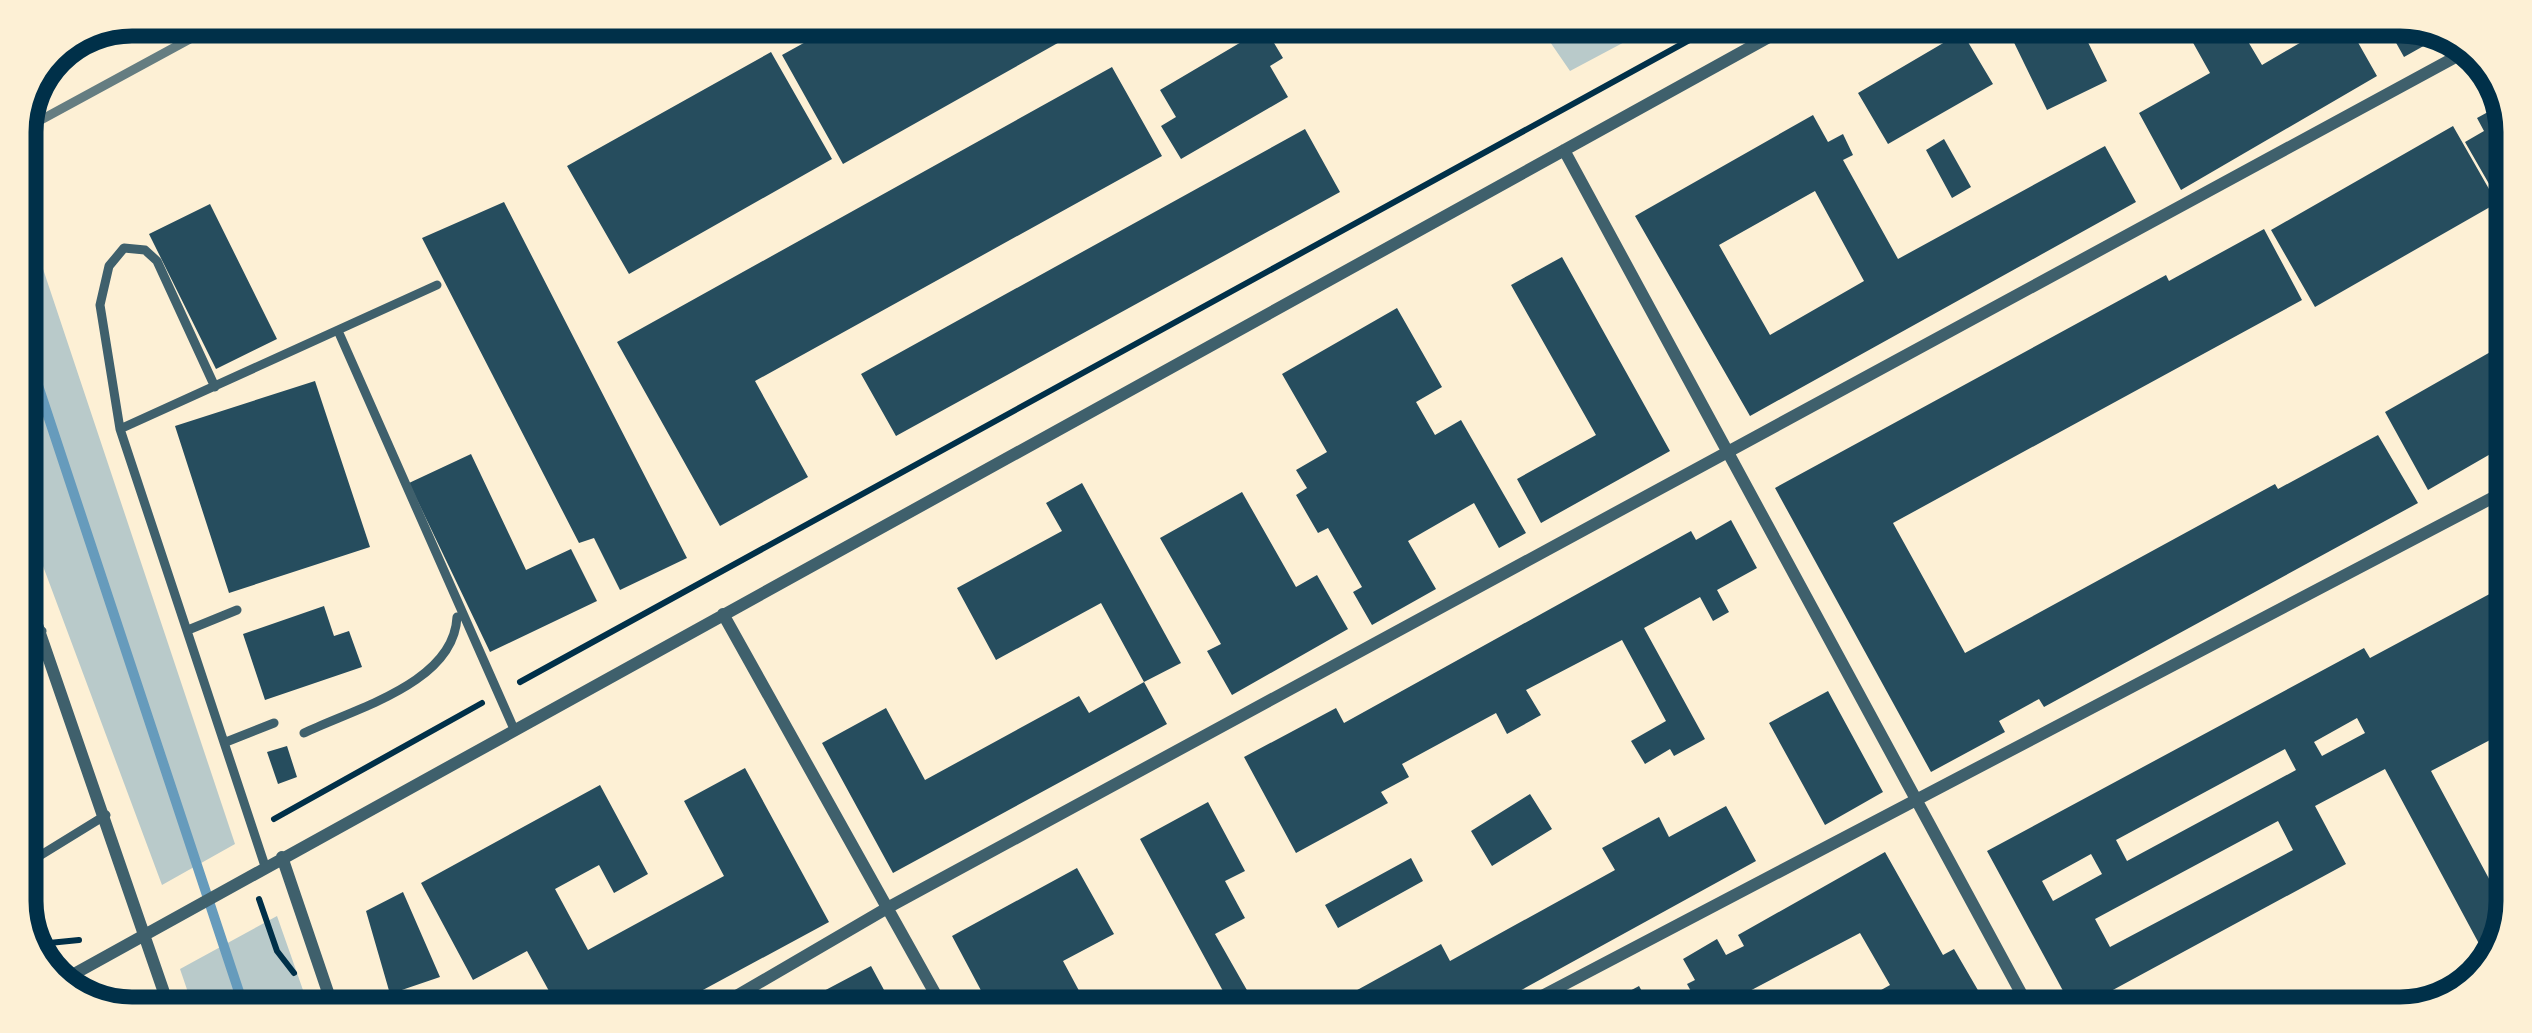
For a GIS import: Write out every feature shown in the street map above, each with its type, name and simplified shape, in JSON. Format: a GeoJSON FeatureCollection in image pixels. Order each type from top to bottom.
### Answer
{"type":"FeatureCollection","features":[{"type":"Feature","properties":{"kind":"street"},"geometry":{"type":"LineString","coordinates":[[73,976],[1770,36]]}},
{"type":"Feature","properties":{"kind":"street"},"geometry":{"type":"LineString","coordinates":[[736,997],[889,907],[2458,56]]}},
{"type":"Feature","properties":{"kind":"street"},"geometry":{"type":"LineString","coordinates":[[1564,150],[2023,997]]}},
{"type":"Feature","properties":{"kind":"street"},"geometry":{"type":"LineString","coordinates":[[1540,997],[1914,796],[2496,496]]}},
{"type":"Feature","properties":{"kind":"street"},"geometry":{"type":"LineString","coordinates":[[723,614],[938,997]]}},
{"type":"Feature","properties":{"kind":"street"},"geometry":{"type":"LineString","coordinates":[[36,618],[166,997]]}},
{"type":"Feature","properties":{"kind":"street"},"geometry":{"type":"LineString","coordinates":[[282,857],[330,997]]}},
{"type":"Feature","properties":{"kind":"lane"},"geometry":{"type":"LineString","coordinates":[[215,387],[157,261],[145,250],[124,248],[109,266],[100,305],[120,429],[265,866]]}},
{"type":"Feature","properties":{"kind":"lane"},"geometry":{"type":"LineString","coordinates":[[120,429],[436,285]]}},
{"type":"Feature","properties":{"kind":"lane"},"geometry":{"type":"LineString","coordinates":[[339,333],[514,729]]}},
{"type":"Feature","properties":{"kind":"lane"},"geometry":{"type":"LineString","coordinates":[[188,630],[237,610]]}},
{"type":"Feature","properties":{"kind":"lane"},"geometry":{"type":"LineString","coordinates":[[304,733],[444,659],[456,634],[458,610]]}},
{"type":"Feature","properties":{"kind":"lane"},"geometry":{"type":"LineString","coordinates":[[36,635],[41,632]]}},
{"type":"Feature","properties":{"kind":"lane"},"geometry":{"type":"LineString","coordinates":[[226,742],[274,723]]}},
{"type":"Feature","properties":{"kind":"lane"},"geometry":{"type":"LineString","coordinates":[[36,858],[106,815]]}},
{"type":"Feature","properties":{"kind":"path"},"geometry":{"type":"LineString","coordinates":[[255,831],[1696,36]]}},
{"type":"Feature","properties":{"kind":"path"},"geometry":{"type":"LineString","coordinates":[[250,874],[268,931],[301,992]]}},
{"type":"Feature","properties":{"kind":"shaded area"},"geometry":{"type":"Polygon","coordinates":[[[1546,36],[1635,36],[1570,71],[1546,36]]]}},
{"type":"Feature","properties":{"kind":"shaded area"},"geometry":{"type":"Polygon","coordinates":[[[36,248],[235,844],[162,885],[36,547],[36,248]]]}},
{"type":"Feature","properties":{"kind":"shaded area"},"geometry":{"type":"Polygon","coordinates":[[[277,916],[305,997],[190,997],[180,969],[277,916]]]}},
{"type":"Feature","properties":{"kind":"building"},"geometry":{"type":"Polygon","coordinates":[[[1270,36],[1283,58],[1270,66],[1288,97],[1181,159],[1161,126],[1176,117],[1160,90],[1251,37],[1270,36]]]}},
{"type":"Feature","properties":{"kind":"building"},"geometry":{"type":"Polygon","coordinates":[[[1955,36],[1964,36],[1993,84],[1888,144],[1858,93],[1955,36]]]}},
{"type":"Feature","properties":{"kind":"building"},"geometry":{"type":"Polygon","coordinates":[[[2011,36],[2085,36],[2107,81],[2047,110],[2011,36]]]}},
{"type":"Feature","properties":{"kind":"building"},"geometry":{"type":"Polygon","coordinates":[[[2189,36],[2245,36],[2262,65],[2312,36],[2354,36],[2377,76],[2181,190],[2139,113],[2210,73],[2189,36]]]}},
{"type":"Feature","properties":{"kind":"building"},"geometry":{"type":"Polygon","coordinates":[[[2392,36],[2432,41],[2404,57],[2392,36]]]}},
{"type":"Feature","properties":{"kind":"building"},"geometry":{"type":"Polygon","coordinates":[[[815,37],[1069,37],[843,164],[782,55],[815,37]]]}},
{"type":"Feature","properties":{"kind":"building"},"geometry":{"type":"Polygon","coordinates":[[[771,52],[832,159],[629,274],[567,166],[771,52]]]}},
{"type":"Feature","properties":{"kind":"building"},"geometry":{"type":"Polygon","coordinates":[[[1112,67],[1162,156],[755,381],[808,477],[720,526],[617,342],[1112,67]]]}},
{"type":"Feature","properties":{"kind":"building"},"geometry":{"type":"Polygon","coordinates":[[[2493,109],[2496,196],[2465,142],[2484,131],[2477,118],[2493,109]]]}},
{"type":"Feature","properties":{"kind":"building"},"geometry":{"type":"Polygon","coordinates":[[[1813,115],[1828,142],[1843,134],[1853,155],[1843,160],[1898,259],[2105,146],[2136,202],[1750,416],[1635,216],[1813,115]],[[1815,191],[1719,245],[1770,335],[1864,281],[1815,191]]]}},
{"type":"Feature","properties":{"kind":"building"},"geometry":{"type":"Polygon","coordinates":[[[2453,126],[2496,201],[2315,307],[2271,230],[2453,126]]]}},
{"type":"Feature","properties":{"kind":"building"},"geometry":{"type":"Polygon","coordinates":[[[1305,129],[1340,192],[896,436],[861,374],[1305,129]]]}},
{"type":"Feature","properties":{"kind":"building"},"geometry":{"type":"Polygon","coordinates":[[[1944,139],[1971,187],[1952,198],[1926,150],[1944,139]]]}},
{"type":"Feature","properties":{"kind":"building"},"geometry":{"type":"Polygon","coordinates":[[[504,202],[687,558],[620,590],[594,538],[579,543],[422,238],[504,202]]]}},
{"type":"Feature","properties":{"kind":"building"},"geometry":{"type":"Polygon","coordinates":[[[210,204],[277,339],[216,369],[149,234],[210,204]]]}},
{"type":"Feature","properties":{"kind":"building"},"geometry":{"type":"Polygon","coordinates":[[[2264,229],[2302,300],[1893,523],[1965,653],[2275,484],[2278,489],[2378,435],[2418,503],[2044,707],[2039,699],[1999,721],[2005,732],[1931,772],[1775,488],[2166,275],[2169,281],[2264,229]]]}},
{"type":"Feature","properties":{"kind":"building"},"geometry":{"type":"Polygon","coordinates":[[[1562,257],[1670,451],[1541,523],[1517,479],[1596,435],[1511,285],[1562,257]]]}},
{"type":"Feature","properties":{"kind":"building"},"geometry":{"type":"Polygon","coordinates":[[[1397,308],[1442,387],[1416,402],[1435,435],[1461,420],[1526,533],[1499,548],[1474,503],[1408,541],[1436,589],[1372,625],[1353,592],[1362,587],[1328,528],[1318,533],[1296,495],[1307,488],[1296,470],[1327,452],[1282,374],[1397,308]]]}},
{"type":"Feature","properties":{"kind":"building"},"geometry":{"type":"Polygon","coordinates":[[[2496,349],[2496,451],[2428,490],[2385,412],[2496,349]]]}},
{"type":"Feature","properties":{"kind":"building"},"geometry":{"type":"Polygon","coordinates":[[[315,381],[370,547],[229,593],[175,426],[315,381]]]}},
{"type":"Feature","properties":{"kind":"building"},"geometry":{"type":"Polygon","coordinates":[[[471,454],[526,570],[571,549],[597,601],[490,652],[409,483],[471,454]]]}},
{"type":"Feature","properties":{"kind":"building"},"geometry":{"type":"Polygon","coordinates":[[[1082,483],[1181,663],[1144,682],[1101,603],[996,660],[957,588],[1062,531],[1046,503],[1082,483]]]}},
{"type":"Feature","properties":{"kind":"building"},"geometry":{"type":"Polygon","coordinates":[[[1242,492],[1296,587],[1317,575],[1348,629],[1232,695],[1207,651],[1221,644],[1160,538],[1242,492]]]}},
{"type":"Feature","properties":{"kind":"building"},"geometry":{"type":"Polygon","coordinates":[[[1731,520],[1757,568],[1717,590],[1729,612],[1713,621],[1700,597],[1644,628],[1705,739],[1674,756],[1670,749],[1645,764],[1631,741],[1666,721],[1622,640],[1526,690],[1541,715],[1507,734],[1496,713],[1402,764],[1409,777],[1381,792],[1388,803],[1296,853],[1244,757],[1336,708],[1344,723],[1691,531],[1696,540],[1731,520]]]}},
{"type":"Feature","properties":{"kind":"building"},"geometry":{"type":"Polygon","coordinates":[[[2496,591],[2496,737],[2431,771],[2496,887],[2494,920],[2482,949],[2385,769],[2315,806],[2346,864],[2100,997],[2066,997],[1987,851],[2364,648],[2370,658],[2496,591]],[[2357,718],[2314,742],[2322,756],[2365,733],[2357,718]],[[2285,749],[2116,840],[2127,861],[2296,770],[2285,749]],[[2278,821],[2095,919],[2110,947],[2293,850],[2278,821]],[[2091,854],[2042,881],[2053,901],[2102,874],[2091,854]]]}},
{"type":"Feature","properties":{"kind":"building"},"geometry":{"type":"Polygon","coordinates":[[[324,606],[334,636],[349,631],[362,667],[265,700],[243,634],[324,606]]]}},
{"type":"Feature","properties":{"kind":"building"},"geometry":{"type":"Polygon","coordinates":[[[1144,682],[1167,724],[893,873],[822,743],[886,708],[925,780],[1079,696],[1089,713],[1144,682]]]}},
{"type":"Feature","properties":{"kind":"building"},"geometry":{"type":"Polygon","coordinates":[[[1828,691],[1883,792],[1825,825],[1769,723],[1828,691]]]}},
{"type":"Feature","properties":{"kind":"building"},"geometry":{"type":"Polygon","coordinates":[[[287,746],[297,777],[278,784],[267,752],[287,746]]]}},
{"type":"Feature","properties":{"kind":"building"},"geometry":{"type":"Polygon","coordinates":[[[745,768],[829,922],[690,997],[552,997],[527,951],[473,980],[421,883],[600,785],[648,874],[614,893],[599,865],[555,889],[588,950],[724,876],[684,801],[745,768]]]}},
{"type":"Feature","properties":{"kind":"building"},"geometry":{"type":"Polygon","coordinates":[[[1530,794],[1552,829],[1492,866],[1471,831],[1530,794]]]}},
{"type":"Feature","properties":{"kind":"building"},"geometry":{"type":"Polygon","coordinates":[[[1208,802],[1245,871],[1225,881],[1245,918],[1215,934],[1248,992],[1226,997],[1140,839],[1208,802]]]}},
{"type":"Feature","properties":{"kind":"building"},"geometry":{"type":"Polygon","coordinates":[[[1726,806],[1756,861],[1509,997],[1344,997],[1441,944],[1450,961],[1615,870],[1602,848],[1659,817],[1669,837],[1726,806]]]}},
{"type":"Feature","properties":{"kind":"building"},"geometry":{"type":"Polygon","coordinates":[[[1885,852],[1943,955],[1954,949],[1979,992],[1970,997],[1869,997],[1890,985],[1860,933],[1738,997],[1694,997],[1687,984],[1695,980],[1683,959],[1717,939],[1726,955],[1744,946],[1738,935],[1885,852]]]}},
{"type":"Feature","properties":{"kind":"building"},"geometry":{"type":"Polygon","coordinates":[[[1411,858],[1423,881],[1338,928],[1325,905],[1411,858]]]}},
{"type":"Feature","properties":{"kind":"building"},"geometry":{"type":"Polygon","coordinates":[[[1077,868],[1114,934],[1063,961],[1082,997],[984,997],[952,936],[1077,868]]]}},
{"type":"Feature","properties":{"kind":"building"},"geometry":{"type":"Polygon","coordinates":[[[403,892],[440,977],[390,994],[366,911],[403,892]]]}},
{"type":"Feature","properties":{"kind":"building"},"geometry":{"type":"Polygon","coordinates":[[[871,966],[888,997],[812,997],[871,966]]]}},
{"type":"Feature","properties":{"kind":"building"},"geometry":{"type":"Polygon","coordinates":[[[1639,986],[1645,997],[1618,997],[1639,986]]]}},
{"type":"Feature","properties":{"kind":"waterway"},"geometry":{"type":"LineString","coordinates":[[36,379],[241,997]]}},
{"type":"Feature","properties":{"kind":"railway"},"geometry":{"type":"LineString","coordinates":[[37,122],[194,37]]}}]}
